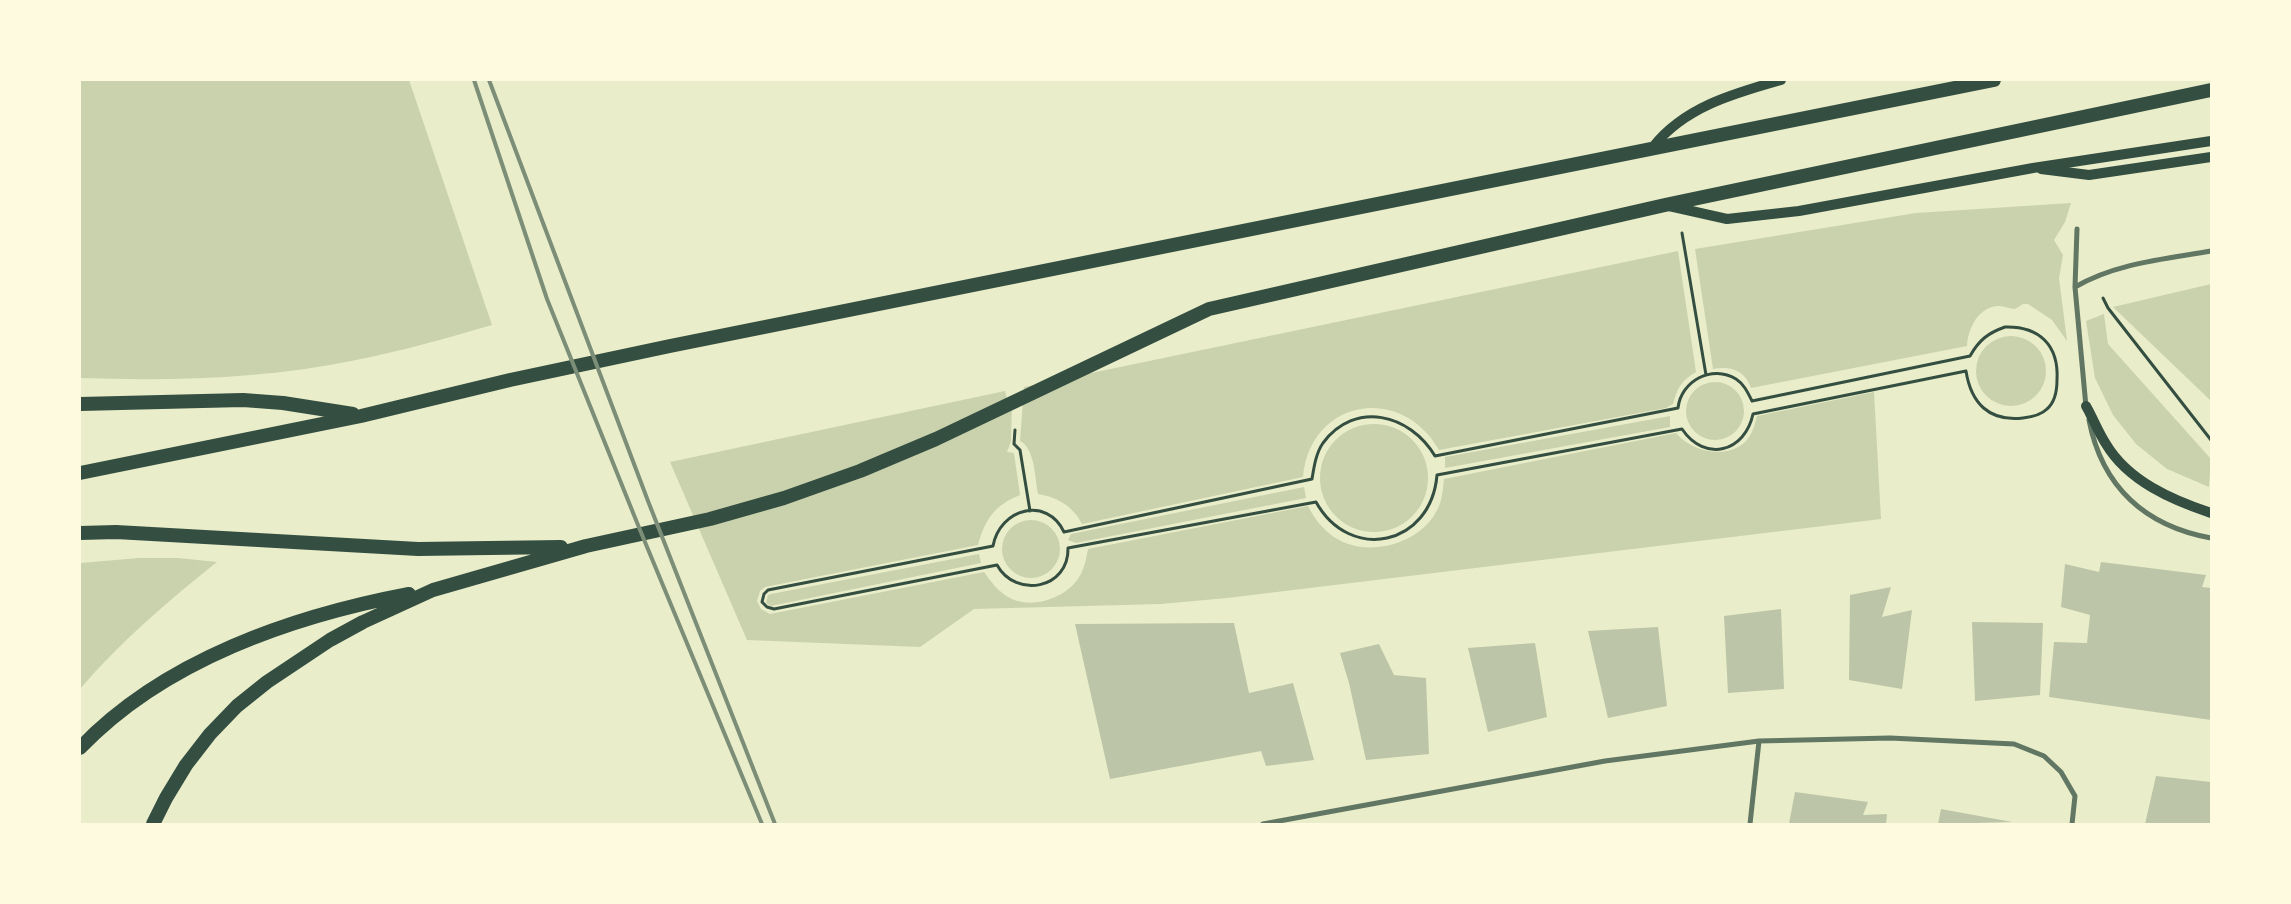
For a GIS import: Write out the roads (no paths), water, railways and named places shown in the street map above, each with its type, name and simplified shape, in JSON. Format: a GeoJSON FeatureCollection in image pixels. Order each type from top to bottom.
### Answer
{"type":"FeatureCollection","features":[{"type":"Feature","properties":{"kind":"highway"},"geometry":{"type":"LineString","coordinates":[[80,473],[361,416],[510,380],[670,346],[1994,80]]}},
{"type":"Feature","properties":{"kind":"highway"},"geometry":{"type":"LineString","coordinates":[[80,748],[91,736],[151,690],[183,669],[217,652],[325,614],[382,599],[433,590],[586,546],[710,519],[784,498],[860,471],[936,439],[1209,309],[1665,205],[2211,90]]}},
{"type":"Feature","properties":{"kind":"highway"},"geometry":{"type":"LineString","coordinates":[[80,404],[243,400],[283,403],[361,416]]}},
{"type":"Feature","properties":{"kind":"highway"},"geometry":{"type":"LineString","coordinates":[[80,533],[116,532],[418,549],[530,549],[586,546]]}},
{"type":"Feature","properties":{"kind":"highway"},"geometry":{"type":"LineString","coordinates":[[153,824],[186,765],[210,734],[237,706],[267,682],[330,640],[363,622],[433,590]]}},
{"type":"Feature","properties":{"kind":"highway"},"geometry":{"type":"LineString","coordinates":[[80,759],[91,736]]}},
{"type":"Feature","properties":{"kind":"main road"},"geometry":{"type":"LineString","coordinates":[[1653,147],[1677,122],[1728,95],[1781,80]]}},
{"type":"Feature","properties":{"kind":"main road"},"geometry":{"type":"LineString","coordinates":[[1665,205],[1727,219],[1799,211],[2033,168],[2211,141]]}},
{"type":"Feature","properties":{"kind":"main road"},"geometry":{"type":"LineString","coordinates":[[2033,168],[2063,173],[2089,174],[2211,157]]}},
{"type":"Feature","properties":{"kind":"main road"},"geometry":{"type":"LineString","coordinates":[[2086,406],[2106,445],[2128,469],[2154,489],[2182,503],[2211,513]]}},
{"type":"Feature","properties":{"kind":"street"},"geometry":{"type":"LineString","coordinates":[[2077,229],[2075,287],[2086,406],[2093,439],[2102,462],[2127,497],[2144,512],[2166,525],[2190,534],[2211,538]]}},
{"type":"Feature","properties":{"kind":"street"},"geometry":{"type":"LineString","coordinates":[[2075,287],[2093,277],[2115,269],[2211,251]]}},
{"type":"Feature","properties":{"kind":"street"},"geometry":{"type":"LineString","coordinates":[[1263,824],[1606,761],[1759,741],[1890,738],[2014,744],[2044,756],[2061,772],[2075,796],[2072,824]]}},
{"type":"Feature","properties":{"kind":"street"},"geometry":{"type":"LineString","coordinates":[[1750,824],[1759,741]]}},
{"type":"Feature","properties":{"kind":"railway"},"geometry":{"type":"LineString","coordinates":[[474,80],[547,299],[762,824]]}},
{"type":"Feature","properties":{"kind":"railway"},"geometry":{"type":"LineString","coordinates":[[489,80],[648,501],[775,824]]}}]}
